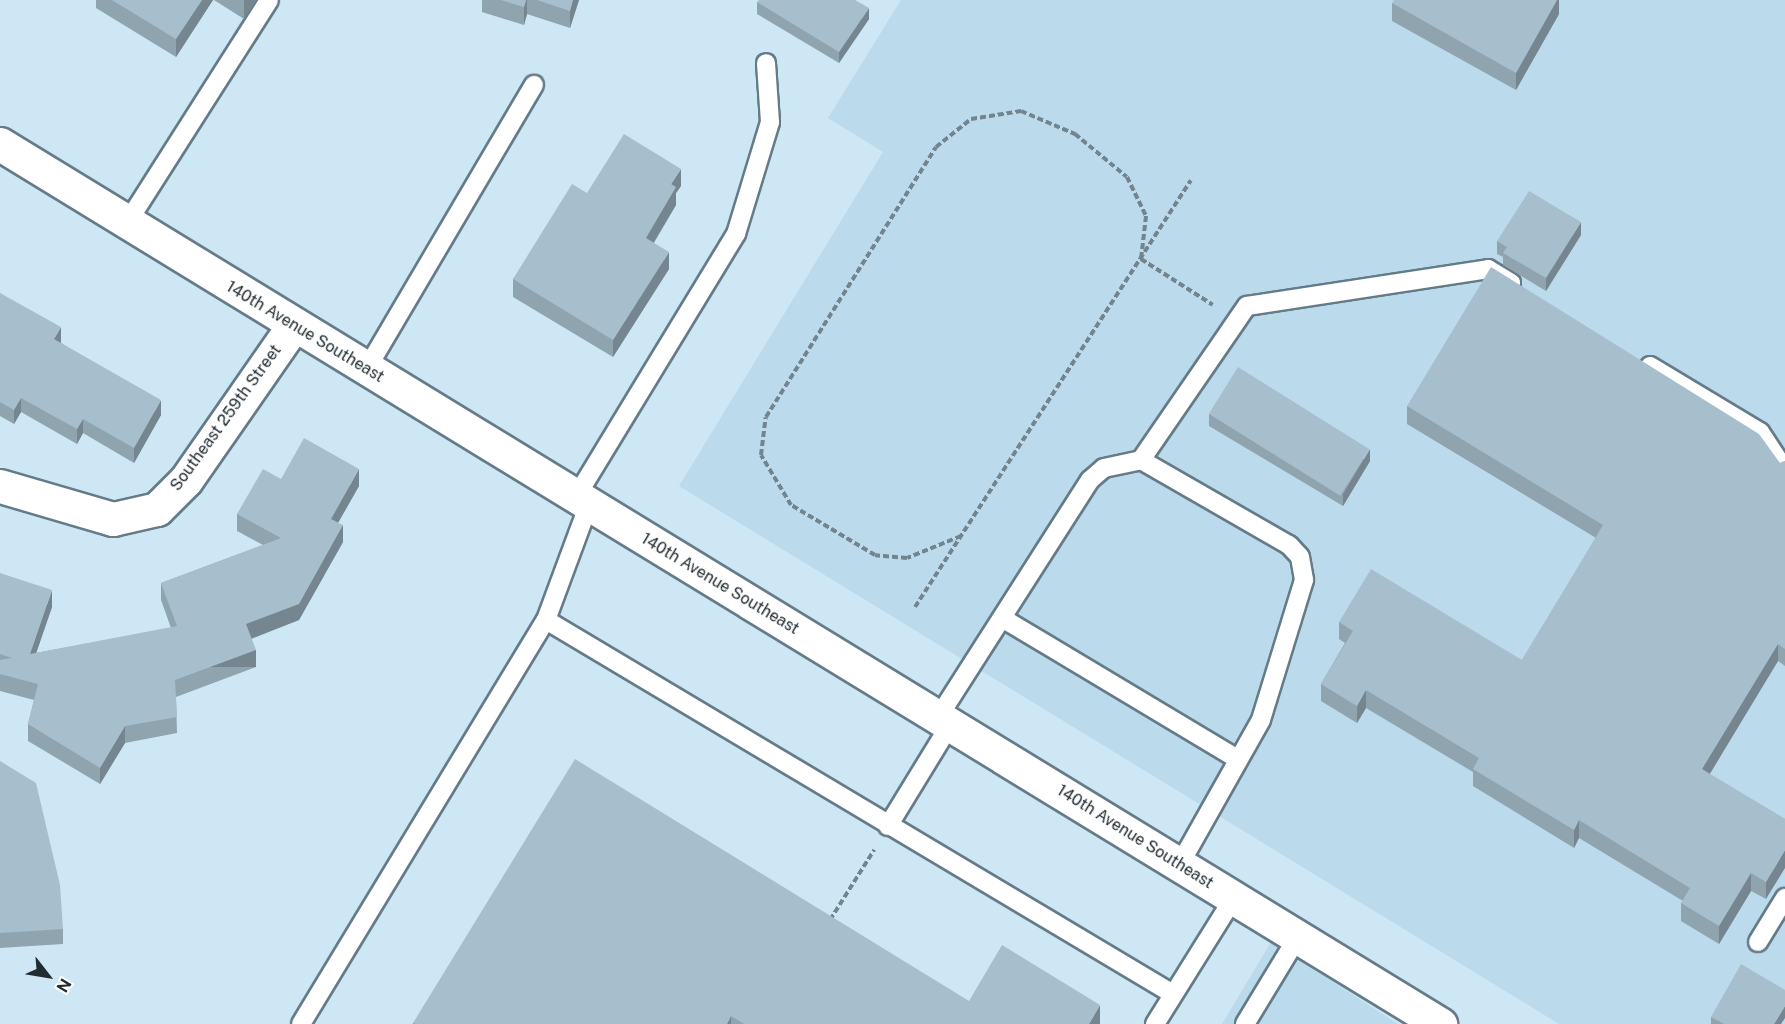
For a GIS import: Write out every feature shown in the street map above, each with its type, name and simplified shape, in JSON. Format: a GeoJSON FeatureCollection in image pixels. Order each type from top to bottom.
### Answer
{"type":"FeatureCollection","features":[{"type":"Feature","properties":{"kind":"street","name":"140th Avenue Southeast"},"geometry":{"type":"LineString","coordinates":[[0,144],[293,326],[945,719],[1233,899],[1440,1024]]}},
{"type":"Feature","properties":{"kind":"street","name":"Southeast 259th Street"},"geometry":{"type":"LineString","coordinates":[[0,486],[113,519],[157,509],[186,480],[293,326]]}},
{"type":"Feature","properties":{"kind":"lane"},"geometry":{"type":"LineString","coordinates":[[127,223],[269,0]]}},
{"type":"Feature","properties":{"kind":"lane"},"geometry":{"type":"LineString","coordinates":[[301,1024],[546,621],[583,501],[736,234],[770,122],[766,63]]}},
{"type":"Feature","properties":{"kind":"lane"},"geometry":{"type":"LineString","coordinates":[[366,370],[534,85]]}},
{"type":"Feature","properties":{"kind":"lane"},"geometry":{"type":"LineString","coordinates":[[1141,460],[1247,306],[1488,269],[1528,293]]}},
{"type":"Feature","properties":{"kind":"lane"},"geometry":{"type":"LineString","coordinates":[[1629,353],[1760,432],[1785,470]]}},
{"type":"Feature","properties":{"kind":"lane"},"geometry":{"type":"LineString","coordinates":[[888,826],[1002,618],[1090,480],[1121,461],[1141,460],[1289,545],[1300,557],[1304,580],[1261,720],[1180,864]]}},
{"type":"Feature","properties":{"kind":"lane"},"geometry":{"type":"LineString","coordinates":[[1002,618],[1238,759]]}},
{"type":"Feature","properties":{"kind":"lane"},"geometry":{"type":"LineString","coordinates":[[546,621],[1173,994]]}},
{"type":"Feature","properties":{"kind":"lane"},"geometry":{"type":"LineString","coordinates":[[1758,942],[1785,898]]}},
{"type":"Feature","properties":{"kind":"lane"},"geometry":{"type":"LineString","coordinates":[[1155,1024],[1233,899]]}},
{"type":"Feature","properties":{"kind":"lane"},"geometry":{"type":"LineString","coordinates":[[1245,1024],[1297,938]]}},
{"type":"Feature","properties":{"kind":"path"},"geometry":{"type":"LineString","coordinates":[[961,536],[907,558],[875,555],[791,505],[761,455],[766,417],[936,147],[971,118],[1022,111],[1075,134],[1127,177],[1146,216],[1141,259]]}},
{"type":"Feature","properties":{"kind":"path"},"geometry":{"type":"LineString","coordinates":[[915,607],[1191,180]]}},
{"type":"Feature","properties":{"kind":"path"},"geometry":{"type":"LineString","coordinates":[[1141,259],[1236,320]]}},
{"type":"Feature","properties":{"kind":"path"},"geometry":{"type":"LineString","coordinates":[[827,925],[888,826]]}},
{"type":"Feature","properties":{"kind":"shaded area"},"geometry":{"type":"Polygon","coordinates":[[[901,0],[1785,0],[1785,1024],[1559,1024],[679,486],[883,152],[828,118],[901,0]]]}},
{"type":"Feature","properties":{"kind":"shaded area"},"geometry":{"type":"Polygon","coordinates":[[[1271,942],[1398,1024],[1222,1024],[1271,942]]]}},
{"type":"Feature","properties":{"kind":"building"},"geometry":{"type":"Polygon","coordinates":[[[112,0],[202,0],[176,39],[112,0]]]}},
{"type":"Feature","properties":{"kind":"building"},"geometry":{"type":"Polygon","coordinates":[[[501,0],[526,0],[524,7],[501,0]]]}},
{"type":"Feature","properties":{"kind":"building"},"geometry":{"type":"Polygon","coordinates":[[[537,0],[573,0],[570,11],[537,0]]]}},
{"type":"Feature","properties":{"kind":"building"},"geometry":{"type":"Polygon","coordinates":[[[759,0],[855,0],[869,8],[839,52],[757,2],[759,0]]]}},
{"type":"Feature","properties":{"kind":"building"},"geometry":{"type":"Polygon","coordinates":[[[1394,0],[1557,0],[1516,73],[1392,3],[1394,0]]]}},
{"type":"Feature","properties":{"kind":"building"},"geometry":{"type":"Polygon","coordinates":[[[624,134],[681,169],[671,184],[676,187],[646,238],[669,252],[613,340],[513,279],[572,184],[587,193],[624,134]]]}},
{"type":"Feature","properties":{"kind":"building"},"geometry":{"type":"Polygon","coordinates":[[[1529,191],[1581,222],[1546,278],[1503,253],[1507,247],[1497,241],[1529,191]]]}},
{"type":"Feature","properties":{"kind":"building"},"geometry":{"type":"Polygon","coordinates":[[[1491,267],[1759,434],[1780,463],[1785,461],[1785,649],[1778,644],[1702,769],[1785,819],[1785,850],[1766,882],[1751,873],[1719,926],[1681,903],[1690,888],[1579,820],[1574,830],[1473,769],[1479,758],[1366,690],[1357,706],[1321,684],[1353,631],[1339,622],[1371,569],[1522,660],[1603,525],[1407,406],[1491,267]]]}},
{"type":"Feature","properties":{"kind":"building"},"geometry":{"type":"Polygon","coordinates":[[[0,293],[61,327],[54,339],[161,400],[134,448],[83,419],[77,429],[21,398],[14,410],[0,402],[0,293]]]}},
{"type":"Feature","properties":{"kind":"building"},"geometry":{"type":"Polygon","coordinates":[[[1238,367],[1369,449],[1340,496],[1209,414],[1238,367]]]}},
{"type":"Feature","properties":{"kind":"building"},"geometry":{"type":"Polygon","coordinates":[[[304,438],[359,469],[331,519],[343,525],[299,604],[246,624],[256,650],[175,680],[177,717],[125,726],[100,768],[28,724],[38,684],[0,674],[0,660],[12,658],[0,654],[0,573],[52,590],[30,654],[177,626],[161,583],[281,538],[237,514],[263,469],[281,479],[304,438]]]}},
{"type":"Feature","properties":{"kind":"building"},"geometry":{"type":"Polygon","coordinates":[[[575,759],[969,1001],[1002,945],[1100,1005],[1089,1024],[744,1024],[731,1016],[727,1024],[413,1023],[575,759]]]}},
{"type":"Feature","properties":{"kind":"building"},"geometry":{"type":"Polygon","coordinates":[[[0,761],[36,783],[60,885],[63,929],[0,933],[0,761]]]}},
{"type":"Feature","properties":{"kind":"building"},"geometry":{"type":"Polygon","coordinates":[[[1741,964],[1785,990],[1785,1006],[1774,1024],[1724,1024],[1711,1017],[1741,964]]]}}]}
